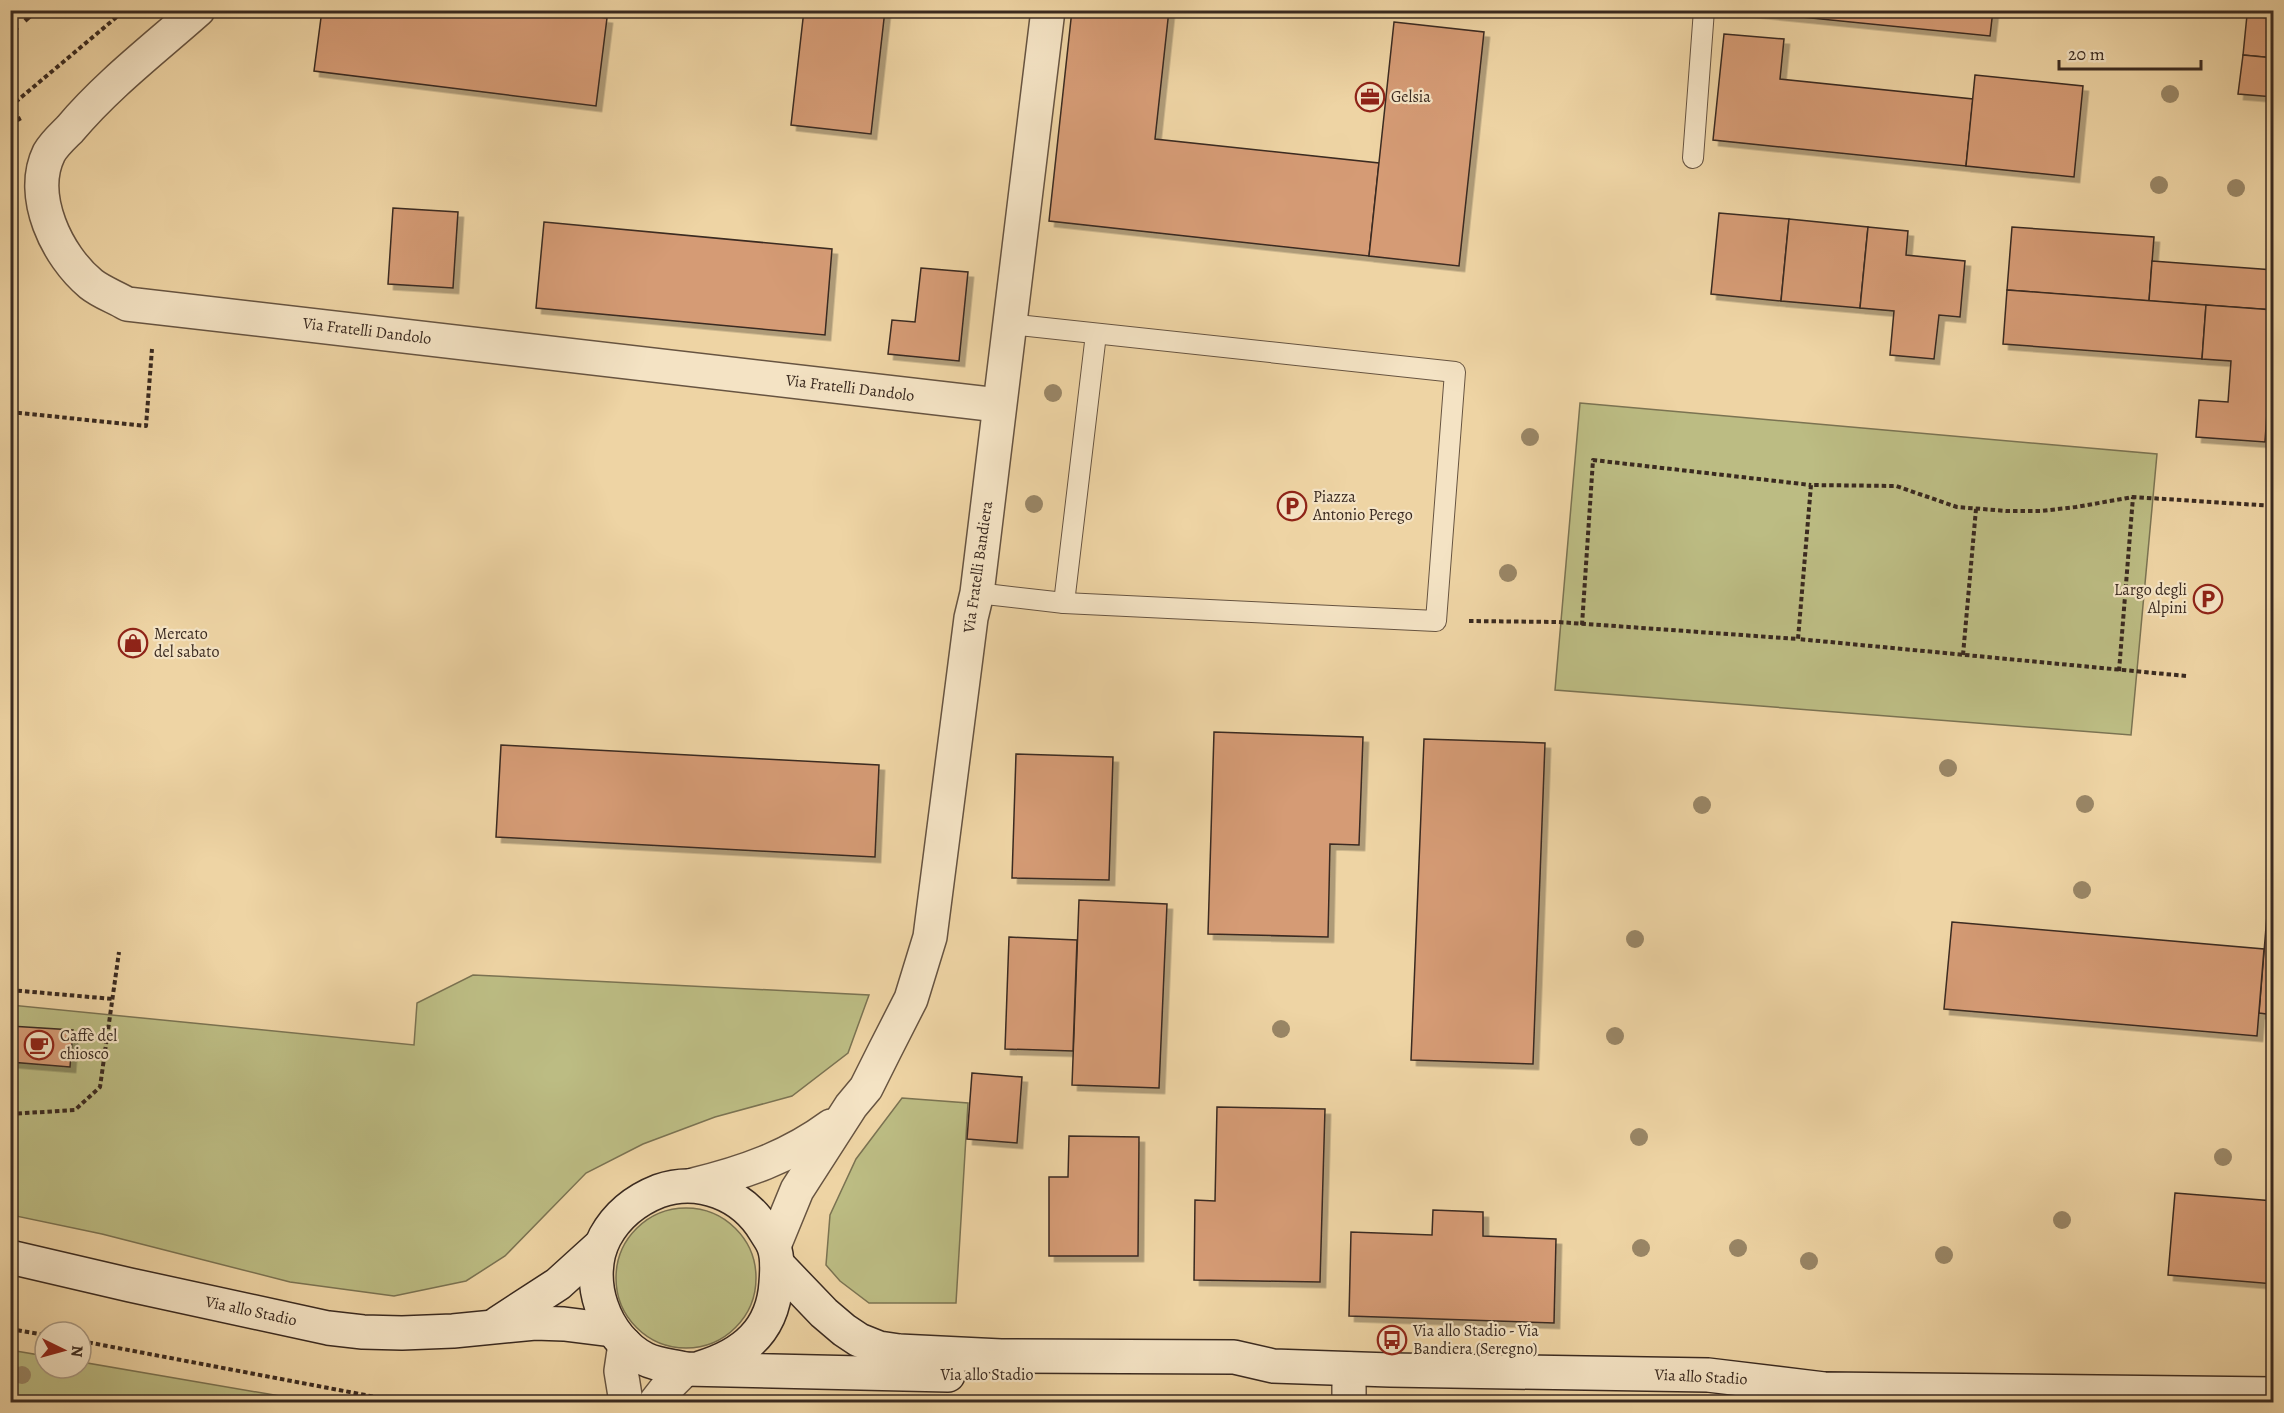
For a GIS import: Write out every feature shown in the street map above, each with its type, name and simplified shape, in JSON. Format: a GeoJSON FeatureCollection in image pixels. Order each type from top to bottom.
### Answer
{"type":"FeatureCollection","features":[{"type":"Feature","properties":{"kind":"main road","name":"Via Fratelli Dandolo"},"geometry":{"type":"LineString","coordinates":[[198,10],[87,108],[50,152],[43,172],[43,202],[51,229],[63,254],[91,285],[127,303],[998,405]]}},
{"type":"Feature","properties":{"kind":"main road","name":"Via Fratelli Bandiera"},"geometry":{"type":"LineString","coordinates":[[693,1185],[740,1174],[779,1158],[808,1143],[851,1106],[866,1088],[911,999],[930,937],[971,618],[977,593],[998,405],[1048,10]]}},
{"type":"Feature","properties":{"kind":"main road","name":"Via Fratelli Bandiera"},"geometry":{"type":"LineString","coordinates":[[775,1255],[797,1190],[851,1106]]}},
{"type":"Feature","properties":{"kind":"main road","name":"Via allo Stadio"},"geometry":{"type":"LineString","coordinates":[[618,1337],[598,1297],[597,1258],[601,1245],[612,1224],[640,1198],[673,1186],[693,1185],[709,1188],[741,1203],[760,1223],[775,1255],[831,1319],[859,1340],[879,1348],[899,1351],[1001,1356],[1234,1357],[1273,1366],[1349,1369],[1708,1375],[1824,1389],[2274,1394]]}},
{"type":"Feature","properties":{"kind":"main road","name":"Via allo Stadio"},"geometry":{"type":"LineString","coordinates":[[494,1326],[558,1284],[601,1245]]}},
{"type":"Feature","properties":{"kind":"main road"},"geometry":{"type":"LineString","coordinates":[[656,1402],[670,1384],[693,1368],[725,1361],[756,1337],[774,1303],[775,1255]]}},
{"type":"Feature","properties":{"kind":"main road","name":"Via allo Stadio"},"geometry":{"type":"LineString","coordinates":[[10,1257],[328,1328],[402,1333],[453,1331],[535,1323],[564,1324],[618,1337],[646,1359],[693,1368],[824,1374],[999,1376],[1235,1374],[1273,1366]]}},
{"type":"Feature","properties":{"kind":"main road"},"geometry":{"type":"LineString","coordinates":[[618,1337],[626,1402]]}},
{"type":"Feature","properties":{"kind":"main road"},"geometry":{"type":"LineString","coordinates":[[1349,1369],[1349,1402]]}},
{"type":"Feature","properties":{"kind":"lane"},"geometry":{"type":"LineString","coordinates":[[1693,158],[1704,10]]}},
{"type":"Feature","properties":{"kind":"lane"},"geometry":{"type":"LineString","coordinates":[[977,593],[1064,603],[1436,621],[1455,372],[1009,324]]}},
{"type":"Feature","properties":{"kind":"lane"},"geometry":{"type":"LineString","coordinates":[[1064,603],[1096,334]]}},
{"type":"Feature","properties":{"kind":"path"},"geometry":{"type":"LineString","coordinates":[[10,412],[146,426],[153,344]]}},
{"type":"Feature","properties":{"kind":"path"},"geometry":{"type":"LineString","coordinates":[[1582,625],[1593,460],[1811,485],[1896,486],[1957,507],[2007,512],[2041,511],[2133,497],[2274,506]]}},
{"type":"Feature","properties":{"kind":"path"},"geometry":{"type":"LineString","coordinates":[[1798,639],[1811,485]]}},
{"type":"Feature","properties":{"kind":"path"},"geometry":{"type":"LineString","coordinates":[[2118,671],[2133,497]]}},
{"type":"Feature","properties":{"kind":"path"},"geometry":{"type":"LineString","coordinates":[[1963,655],[1976,509]]}},
{"type":"Feature","properties":{"kind":"path"},"geometry":{"type":"LineString","coordinates":[[1436,621],[1558,622],[1798,639],[2186,676]]}},
{"type":"Feature","properties":{"kind":"path"},"geometry":{"type":"LineString","coordinates":[[10,1114],[75,1110],[100,1087],[119,952]]}},
{"type":"Feature","properties":{"kind":"path"},"geometry":{"type":"LineString","coordinates":[[10,990],[113,999]]}},
{"type":"Feature","properties":{"kind":"path"},"geometry":{"type":"LineString","coordinates":[[10,1329],[33,1333]]}},
{"type":"Feature","properties":{"kind":"path"},"geometry":{"type":"LineString","coordinates":[[93,1343],[402,1402]]}},
{"type":"Feature","properties":{"kind":"green space"},"geometry":{"type":"Polygon","coordinates":[[[1580,403],[2157,454],[2131,735],[1555,690],[1580,403]]]}},
{"type":"Feature","properties":{"kind":"green space"},"geometry":{"type":"Polygon","coordinates":[[[473,975],[869,995],[848,1053],[792,1096],[715,1117],[643,1144],[586,1173],[505,1256],[466,1281],[394,1296],[290,1282],[102,1234],[11,1215],[11,1005],[414,1045],[417,1003],[473,975]]]}},
{"type":"Feature","properties":{"kind":"green space"},"geometry":{"type":"Polygon","coordinates":[[[902,1098],[968,1103],[956,1303],[869,1303],[840,1281],[826,1265],[830,1215],[856,1159],[902,1098]]]}},
{"type":"Feature","properties":{"kind":"green space"},"geometry":{"type":"Polygon","coordinates":[[[686,1208],[713,1213],[736,1228],[751,1251],[756,1278],[751,1305],[736,1328],[713,1343],[686,1348],[659,1343],[636,1328],[621,1305],[616,1278],[621,1251],[636,1228],[659,1213],[686,1208]]]}},
{"type":"Feature","properties":{"kind":"green space"},"geometry":{"type":"Polygon","coordinates":[[[10,1350],[33,1354],[33,1380],[93,1380],[93,1364],[315,1402],[11,1402],[10,1350]]]}},
{"type":"Feature","properties":{"kind":"building"},"geometry":{"type":"Polygon","coordinates":[[[322,10],[547,10],[607,18],[596,106],[314,71],[322,10]]]}},
{"type":"Feature","properties":{"kind":"building"},"geometry":{"type":"Polygon","coordinates":[[[804,10],[885,10],[871,134],[791,125],[804,10]]]}},
{"type":"Feature","properties":{"kind":"building"},"geometry":{"type":"Polygon","coordinates":[[[1072,10],[1169,10],[1155,139],[1379,163],[1369,256],[1049,221],[1072,10]]]}},
{"type":"Feature","properties":{"kind":"building"},"geometry":{"type":"Polygon","coordinates":[[[1732,10],[1993,10],[1990,36],[1732,10]]]}},
{"type":"Feature","properties":{"kind":"building"},"geometry":{"type":"Polygon","coordinates":[[[2247,15],[2274,19],[2274,58],[2243,55],[2247,15]]]}},
{"type":"Feature","properties":{"kind":"building"},"geometry":{"type":"Polygon","coordinates":[[[1394,22],[1484,32],[1459,266],[1369,256],[1394,22]]]}},
{"type":"Feature","properties":{"kind":"building"},"geometry":{"type":"Polygon","coordinates":[[[1724,34],[1784,39],[1780,79],[1973,99],[1966,166],[1713,140],[1724,34]]]}},
{"type":"Feature","properties":{"kind":"building"},"geometry":{"type":"Polygon","coordinates":[[[2243,55],[2274,58],[2274,97],[2238,94],[2243,55]]]}},
{"type":"Feature","properties":{"kind":"building"},"geometry":{"type":"Polygon","coordinates":[[[1975,75],[2083,86],[2074,177],[1966,166],[1975,75]]]}},
{"type":"Feature","properties":{"kind":"building"},"geometry":{"type":"Polygon","coordinates":[[[393,208],[458,212],[453,288],[388,284],[393,208]]]}},
{"type":"Feature","properties":{"kind":"building"},"geometry":{"type":"Polygon","coordinates":[[[1719,213],[1789,219],[1781,301],[1711,294],[1719,213]]]}},
{"type":"Feature","properties":{"kind":"building"},"geometry":{"type":"Polygon","coordinates":[[[1789,219],[1868,227],[1860,308],[1781,301],[1789,219]]]}},
{"type":"Feature","properties":{"kind":"building"},"geometry":{"type":"Polygon","coordinates":[[[544,222],[832,249],[825,335],[536,308],[544,222]]]}},
{"type":"Feature","properties":{"kind":"building"},"geometry":{"type":"Polygon","coordinates":[[[1868,227],[1908,231],[1906,255],[1965,261],[1960,317],[1939,315],[1934,359],[1890,355],[1894,311],[1860,308],[1868,227]]]}},
{"type":"Feature","properties":{"kind":"building"},"geometry":{"type":"Polygon","coordinates":[[[2012,227],[2154,237],[2149,301],[2007,290],[2012,227]]]}},
{"type":"Feature","properties":{"kind":"building"},"geometry":{"type":"Polygon","coordinates":[[[2152,261],[2274,270],[2274,310],[2149,301],[2152,261]]]}},
{"type":"Feature","properties":{"kind":"building"},"geometry":{"type":"Polygon","coordinates":[[[921,268],[968,272],[959,361],[888,354],[892,320],[915,322],[921,268]]]}},
{"type":"Feature","properties":{"kind":"building"},"geometry":{"type":"Polygon","coordinates":[[[2007,290],[2206,305],[2202,359],[2003,344],[2007,290]]]}},
{"type":"Feature","properties":{"kind":"building"},"geometry":{"type":"Polygon","coordinates":[[[2206,305],[2274,310],[2265,442],[2196,437],[2199,400],[2228,402],[2231,361],[2202,359],[2206,305]]]}},
{"type":"Feature","properties":{"kind":"building"},"geometry":{"type":"Polygon","coordinates":[[[1214,732],[1363,737],[1359,845],[1330,844],[1328,937],[1208,934],[1214,732]]]}},
{"type":"Feature","properties":{"kind":"building"},"geometry":{"type":"Polygon","coordinates":[[[1424,739],[1545,743],[1533,1064],[1411,1060],[1424,739]]]}},
{"type":"Feature","properties":{"kind":"building"},"geometry":{"type":"Polygon","coordinates":[[[501,745],[879,765],[875,857],[496,837],[501,745]]]}},
{"type":"Feature","properties":{"kind":"building"},"geometry":{"type":"Polygon","coordinates":[[[1016,754],[1113,757],[1109,880],[1012,878],[1016,754]]]}},
{"type":"Feature","properties":{"kind":"building"},"geometry":{"type":"Polygon","coordinates":[[[2274,843],[2274,903],[2268,903],[2274,843]]]}},
{"type":"Feature","properties":{"kind":"building"},"geometry":{"type":"Polygon","coordinates":[[[1079,900],[1167,904],[1159,1088],[1072,1085],[1079,900]]]}},
{"type":"Feature","properties":{"kind":"building"},"geometry":{"type":"Polygon","coordinates":[[[2268,903],[2274,903],[2274,1015],[2259,1013],[2268,903]]]}},
{"type":"Feature","properties":{"kind":"building"},"geometry":{"type":"Polygon","coordinates":[[[1952,922],[2264,949],[2257,1036],[1944,1009],[1952,922]]]}},
{"type":"Feature","properties":{"kind":"building"},"geometry":{"type":"Polygon","coordinates":[[[1009,937],[1077,940],[1073,1051],[1005,1049],[1009,937]]]}},
{"type":"Feature","properties":{"kind":"building"},"geometry":{"type":"Polygon","coordinates":[[[10,1026],[73,1030],[70,1067],[10,1062],[10,1026]]]}},
{"type":"Feature","properties":{"kind":"building"},"geometry":{"type":"Polygon","coordinates":[[[972,1073],[1022,1077],[1017,1143],[967,1139],[972,1073]]]}},
{"type":"Feature","properties":{"kind":"building"},"geometry":{"type":"Polygon","coordinates":[[[1217,1107],[1325,1109],[1320,1282],[1194,1280],[1195,1200],[1215,1201],[1217,1107]]]}},
{"type":"Feature","properties":{"kind":"building"},"geometry":{"type":"Polygon","coordinates":[[[1069,1136],[1139,1137],[1138,1256],[1049,1256],[1049,1177],[1068,1177],[1069,1136]]]}},
{"type":"Feature","properties":{"kind":"building"},"geometry":{"type":"Polygon","coordinates":[[[2175,1193],[2274,1201],[2274,1284],[2168,1275],[2175,1193]]]}},
{"type":"Feature","properties":{"kind":"building"},"geometry":{"type":"Polygon","coordinates":[[[1433,1210],[1483,1212],[1483,1236],[1556,1239],[1554,1323],[1349,1316],[1351,1232],[1432,1235],[1433,1210]]]}},
{"type":"Feature","properties":{"kind":"railway"},"geometry":{"type":"LineString","coordinates":[[10,34],[37,10]]}},
{"type":"Feature","properties":{"kind":"place","name":"Gelsia"},"geometry":{"type":"Point","coordinates":[1370,97]}},
{"type":"Feature","properties":{"kind":"place","name":"Piazza Antonio Perego"},"geometry":{"type":"Point","coordinates":[1292,506]}},
{"type":"Feature","properties":{"kind":"place","name":"Largo degli Alpini"},"geometry":{"type":"Point","coordinates":[2208,599]}},
{"type":"Feature","properties":{"kind":"place","name":"Mercato del sabato"},"geometry":{"type":"Point","coordinates":[133,643]}},
{"type":"Feature","properties":{"kind":"place","name":"Caffè del chiosco"},"geometry":{"type":"Point","coordinates":[39,1045]}},
{"type":"Feature","properties":{"kind":"place","name":"Via allo Stadio - Via Bandiera (Seregno)"},"geometry":{"type":"Point","coordinates":[1392,1340]}}]}
